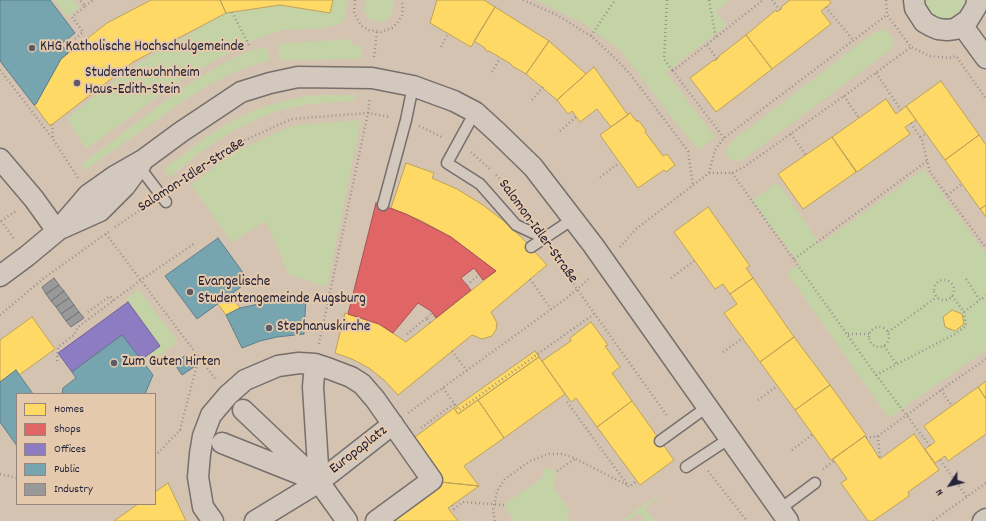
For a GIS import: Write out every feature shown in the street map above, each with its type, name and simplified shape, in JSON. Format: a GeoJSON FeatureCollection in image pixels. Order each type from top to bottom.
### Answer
{"type":"FeatureCollection","features":[{"type":"Feature","properties":{"kind":"street"},"geometry":{"type":"LineString","coordinates":[[914,0],[915,8],[919,15],[938,30],[955,29],[962,25],[973,14],[977,0]]}},
{"type":"Feature","properties":{"kind":"street"},"geometry":{"type":"LineString","coordinates":[[962,25],[986,58]]}},
{"type":"Feature","properties":{"kind":"street","name":"Salomon-Idler-Straße"},"geometry":{"type":"LineString","coordinates":[[0,276],[57,231],[100,211],[125,186],[140,164],[181,132],[241,92],[270,83],[298,78],[372,78],[413,86],[454,101],[475,112],[498,132],[533,167],[606,264],[784,515]]}},
{"type":"Feature","properties":{"kind":"street"},"geometry":{"type":"LineString","coordinates":[[0,158],[34,199],[57,231]]}},
{"type":"Feature","properties":{"kind":"street","name":"Europaplatz"},"geometry":{"type":"LineString","coordinates":[[213,521],[203,507],[198,477],[200,454],[203,436],[211,415],[228,395],[245,380],[278,366],[299,363],[315,364],[330,368],[351,377],[362,384],[394,424],[319,482],[255,521]]}},
{"type":"Feature","properties":{"kind":"street","name":"Europaplatz"},"geometry":{"type":"LineString","coordinates":[[315,364],[313,387],[319,482]]}},
{"type":"Feature","properties":{"kind":"street","name":"Europaplatz"},"geometry":{"type":"LineString","coordinates":[[243,410],[319,482]]}},
{"type":"Feature","properties":{"kind":"street"},"geometry":{"type":"LineString","coordinates":[[376,521],[432,480],[394,424]]}},
{"type":"Feature","properties":{"kind":"street","name":"Europaplatz"},"geometry":{"type":"LineString","coordinates":[[222,443],[319,482]]}},
{"type":"Feature","properties":{"kind":"street"},"geometry":{"type":"LineString","coordinates":[[319,482],[347,521]]}},
{"type":"Feature","properties":{"kind":"lane"},"geometry":{"type":"LineString","coordinates":[[383,205],[406,120],[413,86]]}},
{"type":"Feature","properties":{"kind":"lane"},"geometry":{"type":"LineString","coordinates":[[475,112],[447,163],[480,184],[516,225],[544,238]]}},
{"type":"Feature","properties":{"kind":"lane"},"geometry":{"type":"LineString","coordinates":[[140,164],[164,198]]}},
{"type":"Feature","properties":{"kind":"lane"},"geometry":{"type":"LineString","coordinates":[[531,247],[573,219]]}},
{"type":"Feature","properties":{"kind":"lane"},"geometry":{"type":"LineString","coordinates":[[660,440],[707,407]]}},
{"type":"Feature","properties":{"kind":"lane"},"geometry":{"type":"LineString","coordinates":[[686,467],[730,438]]}},
{"type":"Feature","properties":{"kind":"lane"},"geometry":{"type":"LineString","coordinates":[[784,515],[815,483]]}},
{"type":"Feature","properties":{"kind":"path"},"geometry":{"type":"LineString","coordinates":[[80,0],[84,6]]}},
{"type":"Feature","properties":{"kind":"path"},"geometry":{"type":"LineString","coordinates":[[71,51],[68,45],[83,32],[72,17],[93,0]]}},
{"type":"Feature","properties":{"kind":"path"},"geometry":{"type":"LineString","coordinates":[[355,0],[354,13],[362,26],[377,32],[392,28],[398,22],[402,14],[403,6],[401,0]]}},
{"type":"Feature","properties":{"kind":"path"},"geometry":{"type":"LineString","coordinates":[[523,0],[557,14],[591,36],[630,74],[688,151],[693,185]]}},
{"type":"Feature","properties":{"kind":"path"},"geometry":{"type":"LineString","coordinates":[[591,36],[615,0]]}},
{"type":"Feature","properties":{"kind":"path"},"geometry":{"type":"LineString","coordinates":[[667,0],[664,59],[724,138]]}},
{"type":"Feature","properties":{"kind":"path"},"geometry":{"type":"LineString","coordinates":[[709,0],[716,38]]}},
{"type":"Feature","properties":{"kind":"path"},"geometry":{"type":"LineString","coordinates":[[673,71],[763,0]]}},
{"type":"Feature","properties":{"kind":"path"},"geometry":{"type":"LineString","coordinates":[[772,0],[780,10]]}},
{"type":"Feature","properties":{"kind":"path"},"geometry":{"type":"LineString","coordinates":[[886,0],[887,15],[911,47],[930,56],[949,58],[956,56],[986,99]]}},
{"type":"Feature","properties":{"kind":"path"},"geometry":{"type":"LineString","coordinates":[[826,7],[853,40]]}},
{"type":"Feature","properties":{"kind":"path"},"geometry":{"type":"LineString","coordinates":[[232,12],[249,45]]}},
{"type":"Feature","properties":{"kind":"path"},"geometry":{"type":"LineString","coordinates":[[709,173],[715,150],[724,138],[887,15]]}},
{"type":"Feature","properties":{"kind":"path"},"geometry":{"type":"LineString","coordinates":[[315,364],[368,113],[377,32]]}},
{"type":"Feature","properties":{"kind":"path"},"geometry":{"type":"LineString","coordinates":[[441,47],[448,34]]}},
{"type":"Feature","properties":{"kind":"path"},"geometry":{"type":"LineString","coordinates":[[707,45],[717,59]]}},
{"type":"Feature","properties":{"kind":"path"},"geometry":{"type":"LineString","coordinates":[[394,424],[568,297],[606,264],[636,229],[709,173],[732,173],[744,167],[911,47]]}},
{"type":"Feature","properties":{"kind":"path"},"geometry":{"type":"LineString","coordinates":[[492,72],[500,58]]}},
{"type":"Feature","properties":{"kind":"path"},"geometry":{"type":"LineString","coordinates":[[0,70],[53,139],[71,166]]}},
{"type":"Feature","properties":{"kind":"path"},"geometry":{"type":"LineString","coordinates":[[876,73],[901,110]]}},
{"type":"Feature","properties":{"kind":"path"},"geometry":{"type":"LineString","coordinates":[[532,100],[542,87]]}},
{"type":"Feature","properties":{"kind":"path"},"geometry":{"type":"LineString","coordinates":[[844,96],[859,118]]}},
{"type":"Feature","properties":{"kind":"path","name":"Salomon-Idler-Straße"},"geometry":{"type":"LineString","coordinates":[[0,315],[44,278],[106,234],[164,198],[230,147],[291,119],[368,113],[406,120],[472,152],[506,185],[514,197]]}},
{"type":"Feature","properties":{"kind":"path"},"geometry":{"type":"LineString","coordinates":[[560,131],[576,117]]}},
{"type":"Feature","properties":{"kind":"path"},"geometry":{"type":"LineString","coordinates":[[911,123],[920,138],[930,172],[986,248]]}},
{"type":"Feature","properties":{"kind":"path"},"geometry":{"type":"LineString","coordinates":[[52,124],[53,139]]}},
{"type":"Feature","properties":{"kind":"path"},"geometry":{"type":"LineString","coordinates":[[791,134],[806,155]]}},
{"type":"Feature","properties":{"kind":"path"},"geometry":{"type":"LineString","coordinates":[[920,138],[926,134]]}},
{"type":"Feature","properties":{"kind":"path"},"geometry":{"type":"LineString","coordinates":[[794,259],[927,161]]}},
{"type":"Feature","properties":{"kind":"path"},"geometry":{"type":"LineString","coordinates":[[600,177],[619,163]]}},
{"type":"Feature","properties":{"kind":"path"},"geometry":{"type":"LineString","coordinates":[[732,173],[876,375],[930,446]]}},
{"type":"Feature","properties":{"kind":"path"},"geometry":{"type":"LineString","coordinates":[[947,195],[962,184]]}},
{"type":"Feature","properties":{"kind":"path"},"geometry":{"type":"LineString","coordinates":[[1,221],[18,243]]}},
{"type":"Feature","properties":{"kind":"path"},"geometry":{"type":"LineString","coordinates":[[106,234],[228,395]]}},
{"type":"Feature","properties":{"kind":"path","name":"Salomon-Idler-Straße"},"geometry":{"type":"LineString","coordinates":[[544,238],[594,314],[677,428]]}},
{"type":"Feature","properties":{"kind":"path"},"geometry":{"type":"LineString","coordinates":[[983,244],[986,241]]}},
{"type":"Feature","properties":{"kind":"path"},"geometry":{"type":"LineString","coordinates":[[57,361],[58,347],[74,335],[78,327],[141,280],[195,243]]}},
{"type":"Feature","properties":{"kind":"path"},"geometry":{"type":"LineString","coordinates":[[671,278],[694,260]]}},
{"type":"Feature","properties":{"kind":"path"},"geometry":{"type":"LineString","coordinates":[[467,285],[479,275]]}},
{"type":"Feature","properties":{"kind":"path"},"geometry":{"type":"LineString","coordinates":[[966,278],[980,300]]}},
{"type":"Feature","properties":{"kind":"path"},"geometry":{"type":"LineString","coordinates":[[530,279],[551,309]]}},
{"type":"Feature","properties":{"kind":"path"},"geometry":{"type":"LineString","coordinates":[[888,332],[937,298],[946,300],[952,296],[954,292],[951,282],[944,280],[938,282],[934,288],[937,298]]}},
{"type":"Feature","properties":{"kind":"path"},"geometry":{"type":"LineString","coordinates":[[88,312],[110,296],[114,301]]}},
{"type":"Feature","properties":{"kind":"path"},"geometry":{"type":"LineString","coordinates":[[876,375],[955,334],[966,326],[964,312],[952,296]]}},
{"type":"Feature","properties":{"kind":"path"},"geometry":{"type":"LineString","coordinates":[[964,312],[986,296]]}},
{"type":"Feature","properties":{"kind":"path"},"geometry":{"type":"LineString","coordinates":[[407,334],[432,313]]}},
{"type":"Feature","properties":{"kind":"path"},"geometry":{"type":"LineString","coordinates":[[443,388],[459,410],[594,314]]}},
{"type":"Feature","properties":{"kind":"path"},"geometry":{"type":"LineString","coordinates":[[426,318],[430,323]]}},
{"type":"Feature","properties":{"kind":"path"},"geometry":{"type":"LineString","coordinates":[[879,327],[886,329],[888,332],[889,338],[884,346],[878,347],[872,344],[869,334],[873,329],[879,327]]}},
{"type":"Feature","properties":{"kind":"path"},"geometry":{"type":"LineString","coordinates":[[848,334],[869,334]]}},
{"type":"Feature","properties":{"kind":"path"},"geometry":{"type":"LineString","coordinates":[[723,352],[743,338]]}},
{"type":"Feature","properties":{"kind":"path"},"geometry":{"type":"LineString","coordinates":[[884,346],[897,365]]}},
{"type":"Feature","properties":{"kind":"path"},"geometry":{"type":"LineString","coordinates":[[452,351],[467,371]]}},
{"type":"Feature","properties":{"kind":"path"},"geometry":{"type":"LineString","coordinates":[[156,455],[180,430],[199,357]]}},
{"type":"Feature","properties":{"kind":"path"},"geometry":{"type":"LineString","coordinates":[[866,438],[878,436],[940,390],[986,359]]}},
{"type":"Feature","properties":{"kind":"path"},"geometry":{"type":"LineString","coordinates":[[758,400],[777,386]]}},
{"type":"Feature","properties":{"kind":"path"},"geometry":{"type":"LineString","coordinates":[[940,390],[952,406]]}},
{"type":"Feature","properties":{"kind":"path"},"geometry":{"type":"LineString","coordinates":[[568,402],[627,485]]}},
{"type":"Feature","properties":{"kind":"path"},"geometry":{"type":"LineString","coordinates":[[405,440],[454,404]]}},
{"type":"Feature","properties":{"kind":"path"},"geometry":{"type":"LineString","coordinates":[[180,430],[203,436]]}},
{"type":"Feature","properties":{"kind":"path"},"geometry":{"type":"LineString","coordinates":[[792,450],[813,434]]}},
{"type":"Feature","properties":{"kind":"path"},"geometry":{"type":"LineString","coordinates":[[878,436],[880,458]]}},
{"type":"Feature","properties":{"kind":"path"},"geometry":{"type":"LineString","coordinates":[[495,521],[494,505],[497,491],[505,479],[530,461],[549,454],[563,454],[575,459],[627,485],[628,487],[636,481]]}},
{"type":"Feature","properties":{"kind":"path"},"geometry":{"type":"LineString","coordinates":[[699,458],[747,521]]}},
{"type":"Feature","properties":{"kind":"path"},"geometry":{"type":"LineString","coordinates":[[557,471],[575,459]]}},
{"type":"Feature","properties":{"kind":"path"},"geometry":{"type":"LineString","coordinates":[[940,460],[967,497]]}},
{"type":"Feature","properties":{"kind":"path"},"geometry":{"type":"LineString","coordinates":[[0,474],[16,478]]}},
{"type":"Feature","properties":{"kind":"path"},"geometry":{"type":"LineString","coordinates":[[932,521],[986,483]]}},
{"type":"Feature","properties":{"kind":"path"},"geometry":{"type":"LineString","coordinates":[[452,505],[454,509],[463,502],[504,505]]}},
{"type":"Feature","properties":{"kind":"green space"},"geometry":{"type":"Polygon","coordinates":[[[54,0],[73,0],[79,8],[67,17],[54,0]]]}},
{"type":"Feature","properties":{"kind":"green space"},"geometry":{"type":"Polygon","coordinates":[[[333,0],[348,0],[344,19],[340,24],[324,28],[283,30],[247,42],[184,78],[86,149],[67,118],[137,64],[226,13],[280,5],[330,13],[333,0]]]}},
{"type":"Feature","properties":{"kind":"green space"},"geometry":{"type":"Polygon","coordinates":[[[366,0],[392,0],[394,6],[391,15],[385,21],[381,22],[368,18],[364,10],[366,0]]]}},
{"type":"Feature","properties":{"kind":"green space"},"geometry":{"type":"Polygon","coordinates":[[[536,0],[730,0],[716,12],[727,25],[666,72],[715,137],[700,149],[696,148],[618,48],[581,22],[536,0]]]}},
{"type":"Feature","properties":{"kind":"green space"},"geometry":{"type":"Polygon","coordinates":[[[925,0],[965,0],[959,13],[950,18],[944,19],[939,18],[930,12],[927,8],[925,0]]]}},
{"type":"Feature","properties":{"kind":"green space"},"geometry":{"type":"Polygon","coordinates":[[[883,30],[889,33],[893,39],[890,50],[741,161],[734,161],[729,158],[726,152],[730,143],[873,33],[883,30]]]}},
{"type":"Feature","properties":{"kind":"green space"},"geometry":{"type":"Polygon","coordinates":[[[352,39],[352,45],[361,46],[361,59],[280,60],[278,44],[352,39]]]}},
{"type":"Feature","properties":{"kind":"green space"},"geometry":{"type":"Polygon","coordinates":[[[267,47],[269,60],[234,72],[209,85],[185,100],[84,171],[82,164],[178,91],[229,60],[246,52],[267,47]]]}},
{"type":"Feature","properties":{"kind":"green space"},"geometry":{"type":"Polygon","coordinates":[[[355,95],[354,101],[311,104],[279,110],[248,123],[218,140],[170,177],[164,169],[205,138],[228,123],[262,107],[308,96],[355,95]]]}},
{"type":"Feature","properties":{"kind":"green space"},"geometry":{"type":"Polygon","coordinates":[[[361,120],[327,287],[289,275],[266,221],[232,242],[191,185],[233,153],[291,126],[361,120]]]}},
{"type":"Feature","properties":{"kind":"green space"},"geometry":{"type":"Polygon","coordinates":[[[924,169],[986,254],[986,350],[889,418],[787,273],[800,264],[752,200],[778,183],[820,244],[924,169]]]}},
{"type":"Feature","properties":{"kind":"green space"},"geometry":{"type":"Polygon","coordinates":[[[139,290],[178,342],[146,366],[141,360],[160,346],[126,299],[139,290]]]}},
{"type":"Feature","properties":{"kind":"green space"},"geometry":{"type":"Polygon","coordinates":[[[545,468],[557,471],[553,487],[569,510],[567,521],[514,521],[504,505],[542,478],[545,468]]]}},
{"type":"Feature","properties":{"kind":"green space"},"geometry":{"type":"Polygon","coordinates":[[[657,496],[658,498],[645,508],[655,521],[645,521],[639,513],[625,521],[624,519],[657,496]]]}},
{"type":"Feature","properties":{"kind":"building: Homes","name":"Studentenwohnheim Haus-Edith-Stein"},"geometry":{"type":"Polygon","coordinates":[[[151,0],[220,0],[226,13],[133,62],[50,126],[34,105],[36,104],[61,59],[107,23],[151,0]]]}},
{"type":"Feature","properties":{"kind":"building: Homes"},"geometry":{"type":"Polygon","coordinates":[[[220,0],[333,0],[330,13],[280,5],[226,13],[220,0]]]}},
{"type":"Feature","properties":{"kind":"building: Homes"},"geometry":{"type":"Polygon","coordinates":[[[437,0],[484,0],[495,7],[471,47],[430,23],[437,0]]]}},
{"type":"Feature","properties":{"kind":"building: Homes"},"geometry":{"type":"Polygon","coordinates":[[[790,0],[829,0],[831,3],[821,11],[831,24],[772,69],[746,35],[776,10],[777,12],[790,0]]]}},
{"type":"Feature","properties":{"kind":"building: Homes"},"geometry":{"type":"Polygon","coordinates":[[[495,7],[549,41],[526,74],[489,51],[486,51],[485,48],[474,41],[495,7]]]}},
{"type":"Feature","properties":{"kind":"building: Homes"},"geometry":{"type":"Polygon","coordinates":[[[746,35],[772,69],[716,112],[690,78],[714,60],[715,61],[719,56],[746,35]]]}},
{"type":"Feature","properties":{"kind":"building: Homes"},"geometry":{"type":"Polygon","coordinates":[[[549,41],[586,74],[557,100],[526,74],[549,41]]]}},
{"type":"Feature","properties":{"kind":"building: Homes"},"geometry":{"type":"Polygon","coordinates":[[[594,67],[628,115],[611,127],[597,109],[580,122],[572,111],[568,114],[557,100],[594,67]]]}},
{"type":"Feature","properties":{"kind":"building: Homes"},"geometry":{"type":"Polygon","coordinates":[[[941,81],[979,135],[945,160],[906,106],[941,81]]]}},
{"type":"Feature","properties":{"kind":"building: Homes"},"geometry":{"type":"Polygon","coordinates":[[[886,99],[896,114],[906,106],[916,120],[905,127],[910,134],[857,172],[832,137],[886,99]]]}},
{"type":"Feature","properties":{"kind":"building: Homes"},"geometry":{"type":"Polygon","coordinates":[[[630,113],[646,130],[645,132],[663,156],[667,154],[675,165],[666,172],[664,170],[638,188],[600,135],[630,113]]]}},
{"type":"Feature","properties":{"kind":"building: Homes"},"geometry":{"type":"Polygon","coordinates":[[[979,135],[986,145],[986,205],[980,209],[945,160],[979,135]]]}},
{"type":"Feature","properties":{"kind":"building: Homes"},"geometry":{"type":"Polygon","coordinates":[[[832,137],[856,172],[803,209],[778,174],[832,137]]]}},
{"type":"Feature","properties":{"kind":"building: Homes"},"geometry":{"type":"Polygon","coordinates":[[[406,163],[434,173],[432,178],[457,189],[483,205],[505,222],[547,265],[491,312],[497,323],[496,330],[492,336],[482,339],[472,335],[398,395],[384,380],[369,368],[352,359],[335,353],[345,313],[379,324],[406,342],[496,271],[451,237],[422,221],[391,208],[406,163]]]}},
{"type":"Feature","properties":{"kind":"building: Homes"},"geometry":{"type":"Polygon","coordinates":[[[986,205],[986,217],[980,209],[986,205]]]}},
{"type":"Feature","properties":{"kind":"building: Homes"},"geometry":{"type":"Polygon","coordinates":[[[708,207],[750,266],[746,268],[753,278],[730,294],[723,284],[715,289],[674,232],[708,207]]]}},
{"type":"Feature","properties":{"kind":"building: Homes"},"geometry":{"type":"Polygon","coordinates":[[[753,278],[794,337],[760,362],[724,313],[737,304],[730,294],[753,278]]]}},
{"type":"Feature","properties":{"kind":"building: Homes"},"geometry":{"type":"Polygon","coordinates":[[[230,295],[240,308],[226,315],[217,303],[230,295]]]}},
{"type":"Feature","properties":{"kind":"building: Homes"},"geometry":{"type":"Polygon","coordinates":[[[952,310],[962,314],[964,324],[955,331],[945,327],[943,317],[952,310]]]}},
{"type":"Feature","properties":{"kind":"building: Homes"},"geometry":{"type":"Polygon","coordinates":[[[32,317],[55,349],[19,375],[16,370],[0,382],[0,340],[32,317]]]}},
{"type":"Feature","properties":{"kind":"building: Homes"},"geometry":{"type":"Polygon","coordinates":[[[591,322],[608,345],[605,346],[620,367],[612,373],[632,401],[597,427],[576,398],[571,402],[542,361],[571,341],[570,338],[591,322]]]}},
{"type":"Feature","properties":{"kind":"building: Homes"},"geometry":{"type":"Polygon","coordinates":[[[794,337],[830,385],[795,410],[760,362],[794,337]]]}},
{"type":"Feature","properties":{"kind":"building: Homes"},"geometry":{"type":"Polygon","coordinates":[[[535,351],[539,357],[458,414],[454,408],[535,351]]]}},
{"type":"Feature","properties":{"kind":"building: Homes"},"geometry":{"type":"Polygon","coordinates":[[[539,357],[565,394],[504,438],[478,400],[539,357]]]}},
{"type":"Feature","properties":{"kind":"building: Homes"},"geometry":{"type":"Polygon","coordinates":[[[986,381],[986,399],[978,387],[986,381]]]}},
{"type":"Feature","properties":{"kind":"building: Homes"},"geometry":{"type":"Polygon","coordinates":[[[830,385],[866,435],[831,460],[795,410],[830,385]]]}},
{"type":"Feature","properties":{"kind":"building: Homes"},"geometry":{"type":"Polygon","coordinates":[[[978,387],[986,399],[986,434],[948,461],[945,456],[935,463],[925,449],[935,442],[924,426],[978,387]]]}},
{"type":"Feature","properties":{"kind":"building: Homes"},"geometry":{"type":"Polygon","coordinates":[[[478,400],[504,438],[464,466],[479,486],[440,482],[411,440],[454,408],[458,414],[478,400]]]}},
{"type":"Feature","properties":{"kind":"building: Homes"},"geometry":{"type":"Polygon","coordinates":[[[632,401],[674,460],[640,485],[597,427],[632,401]]]}},
{"type":"Feature","properties":{"kind":"building: Homes"},"geometry":{"type":"Polygon","coordinates":[[[914,434],[939,470],[908,492],[909,496],[873,521],[868,521],[841,483],[847,479],[833,459],[865,436],[880,459],[914,434]]]}},
{"type":"Feature","properties":{"kind":"building: Homes"},"geometry":{"type":"Polygon","coordinates":[[[440,482],[479,486],[448,508],[458,521],[386,521],[440,482]]]}},
{"type":"Feature","properties":{"kind":"building: Homes"},"geometry":{"type":"Polygon","coordinates":[[[168,483],[186,521],[114,521],[137,505],[156,505],[156,491],[168,483]]]}},
{"type":"Feature","properties":{"kind":"building: Shops"},"geometry":{"type":"Polygon","coordinates":[[[376,203],[406,214],[451,237],[496,271],[483,280],[474,268],[461,278],[471,290],[436,318],[431,311],[418,303],[393,333],[379,324],[348,314],[376,203]]]}},
{"type":"Feature","properties":{"kind":"building: Offices"},"geometry":{"type":"Polygon","coordinates":[[[128,302],[160,346],[141,360],[122,335],[72,372],[58,353],[128,302]]]}},
{"type":"Feature","properties":{"kind":"building: Public","name":"KHG Katholische Hochschulgemeinde"},"geometry":{"type":"Polygon","coordinates":[[[0,0],[50,0],[75,33],[61,44],[68,53],[61,59],[36,104],[34,105],[0,61],[0,0]]]}},
{"type":"Feature","properties":{"kind":"building: Public"},"geometry":{"type":"Polygon","coordinates":[[[218,238],[249,281],[197,319],[165,276],[218,238]]]}},
{"type":"Feature","properties":{"kind":"building: Public","name":"Stephanuskirche"},"geometry":{"type":"Polygon","coordinates":[[[306,297],[304,334],[277,337],[260,341],[242,348],[226,315],[240,308],[268,302],[306,297]]]}},
{"type":"Feature","properties":{"kind":"building: Public","name":"Zum Guten Hirten"},"geometry":{"type":"Polygon","coordinates":[[[122,335],[153,375],[145,393],[62,393],[63,388],[76,378],[72,372],[122,335]]]}},
{"type":"Feature","properties":{"kind":"building: Public"},"geometry":{"type":"Polygon","coordinates":[[[186,355],[194,367],[182,375],[174,363],[186,355]]]}},
{"type":"Feature","properties":{"kind":"building: Public"},"geometry":{"type":"Polygon","coordinates":[[[16,370],[32,393],[16,393],[16,445],[0,422],[0,382],[16,370]]]}},
{"type":"Feature","properties":{"kind":"building: Industry"},"geometry":{"type":"Polygon","coordinates":[[[54,278],[59,285],[46,294],[42,287],[54,278]]]}},
{"type":"Feature","properties":{"kind":"building: Industry"},"geometry":{"type":"Polygon","coordinates":[[[59,285],[64,291],[51,301],[46,294],[59,285]]]}},
{"type":"Feature","properties":{"kind":"building: Industry"},"geometry":{"type":"Polygon","coordinates":[[[64,291],[69,298],[56,307],[51,301],[64,291]]]}},
{"type":"Feature","properties":{"kind":"building: Industry"},"geometry":{"type":"Polygon","coordinates":[[[69,298],[74,305],[61,314],[56,307],[69,298]]]}},
{"type":"Feature","properties":{"kind":"building: Industry"},"geometry":{"type":"Polygon","coordinates":[[[74,305],[79,312],[66,321],[61,314],[74,305]]]}},
{"type":"Feature","properties":{"kind":"building: Industry"},"geometry":{"type":"Polygon","coordinates":[[[79,312],[84,318],[71,327],[66,321],[79,312]]]}},
{"type":"Feature","properties":{"kind":"place","name":"KHG Katholische Hochschulgemeinde"},"geometry":{"type":"Point","coordinates":[32,48]}},
{"type":"Feature","properties":{"kind":"place","name":"Studentenwohnheim Haus-Edith-Stein"},"geometry":{"type":"Point","coordinates":[77,83]}},
{"type":"Feature","properties":{"kind":"place","name":"Evangelische Studentengemeinde Augsburg"},"geometry":{"type":"Point","coordinates":[190,292]}},
{"type":"Feature","properties":{"kind":"place","name":"Stephanuskirche"},"geometry":{"type":"Point","coordinates":[269,328]}},
{"type":"Feature","properties":{"kind":"place","name":"Zum Guten Hirten"},"geometry":{"type":"Point","coordinates":[114,363]}}]}
